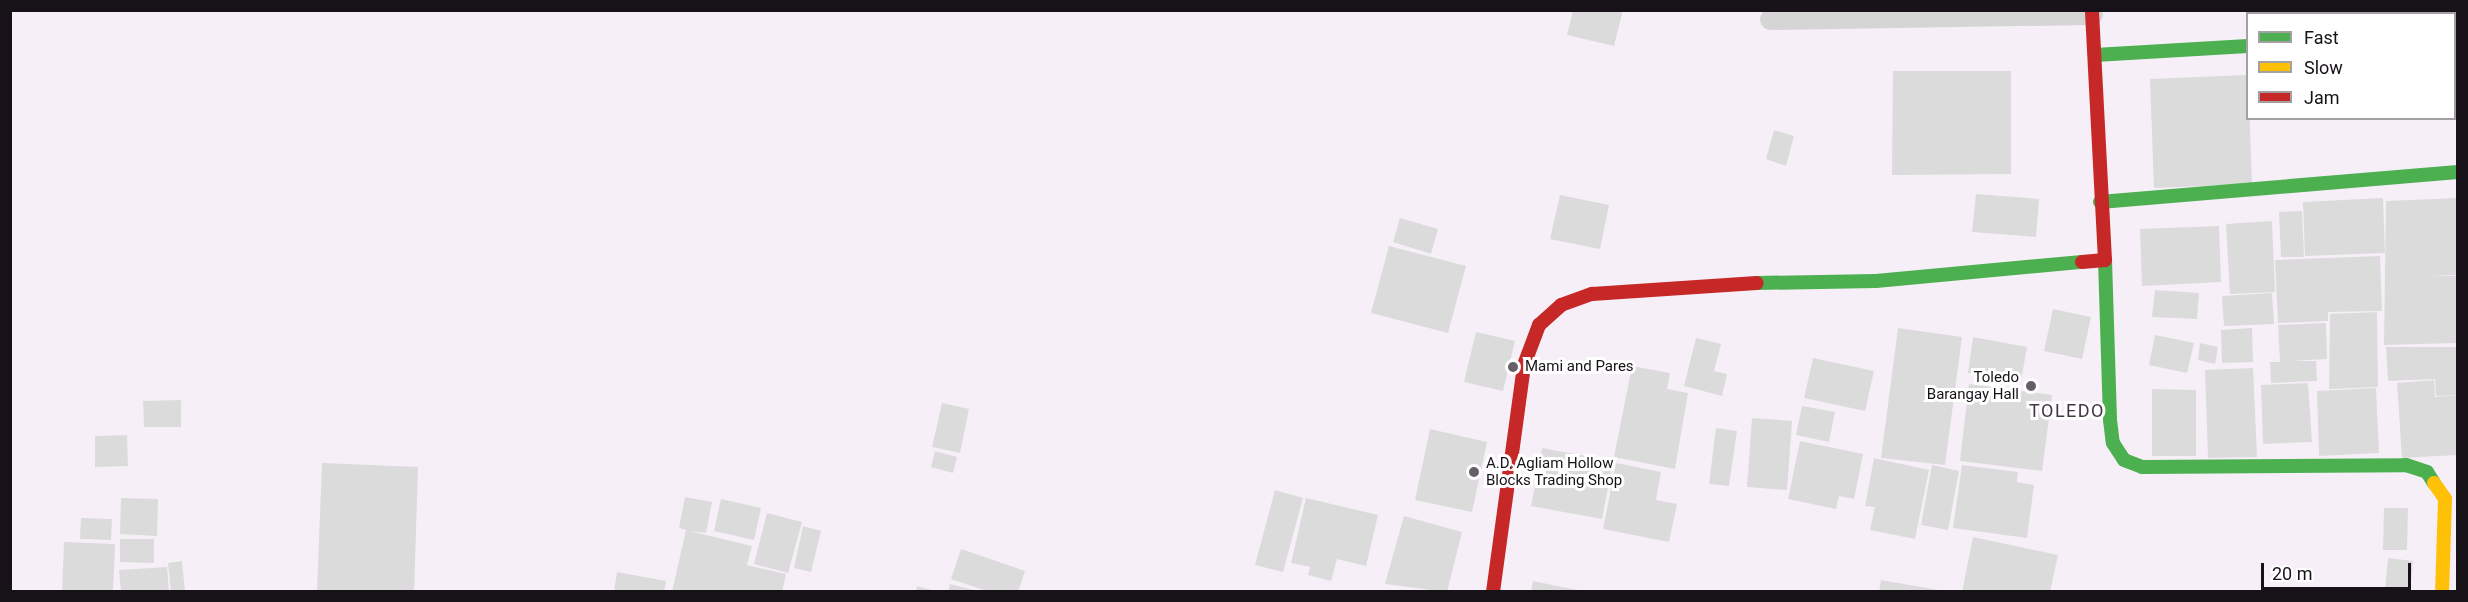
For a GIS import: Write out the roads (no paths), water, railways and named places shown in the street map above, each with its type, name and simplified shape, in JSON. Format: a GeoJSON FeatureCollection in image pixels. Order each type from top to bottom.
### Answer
{"type":"FeatureCollection","features":[{"type":"Feature","properties":{"kind":"street"},"geometry":{"type":"LineString","coordinates":[[2092,12],[2100,202],[2105,260],[2110,420],[2113,443],[2124,460],[2142,467],[2406,465],[2427,472],[2440,484],[2448,571]]}},
{"type":"Feature","properties":{"kind":"street"},"geometry":{"type":"LineString","coordinates":[[2095,55],[2246,46]]}},
{"type":"Feature","properties":{"kind":"street"},"geometry":{"type":"LineString","coordinates":[[2100,202],[2457,172]]}},
{"type":"Feature","properties":{"kind":"street"},"geometry":{"type":"LineString","coordinates":[[1493,591],[1524,365],[1539,325],[1562,305],[1592,294],[1675,285],[1876,281],[2105,260]]}},
{"type":"Feature","properties":{"kind":"lane"},"geometry":{"type":"LineString","coordinates":[[1770,19],[2092,12]]}},
{"type":"Feature","properties":{"kind":"place","name":"Mami and Pares"},"geometry":{"type":"Point","coordinates":[1513,367]}},
{"type":"Feature","properties":{"kind":"place","name":"Toledo Barangay Hall"},"geometry":{"type":"Point","coordinates":[2031,386]}},
{"type":"Feature","properties":{"kind":"place","name":"A.D. Agliam Hollow Blocks Trading Shop"},"geometry":{"type":"Point","coordinates":[1474,472]}},
{"type":"Feature","properties":{"kind":"district","name":"TOLEDO"},"geometry":{"type":"Point","coordinates":[2067,411]}}]}
